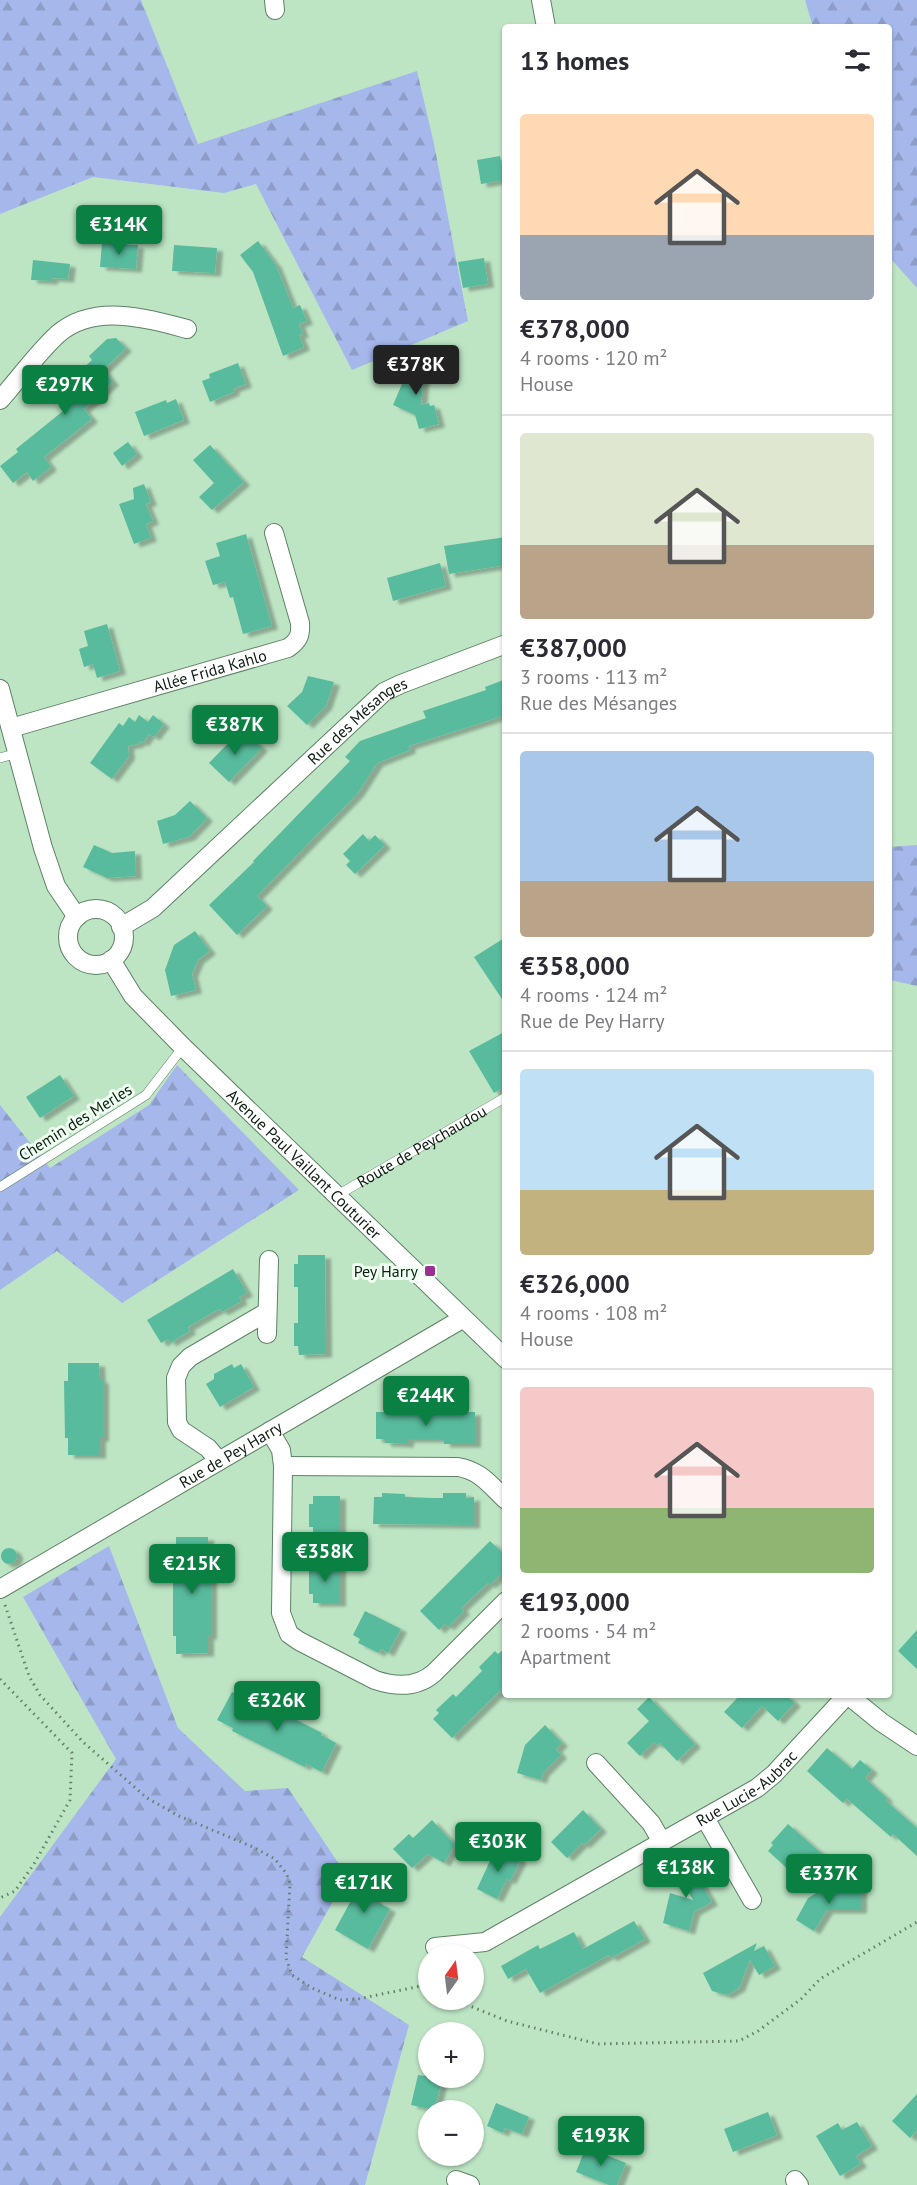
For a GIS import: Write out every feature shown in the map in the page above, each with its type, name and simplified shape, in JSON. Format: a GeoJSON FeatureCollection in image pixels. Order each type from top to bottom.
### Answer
{"type":"FeatureCollection","features":[{"type":"Feature","properties":{"kind":"street"},"geometry":{"type":"LineString","coordinates":[[541,0],[545,24]]}},
{"type":"Feature","properties":{"kind":"street"},"geometry":{"type":"LineString","coordinates":[[0,400],[58,334],[78,322],[110,315],[150,319],[187,328]]}},
{"type":"Feature","properties":{"kind":"street","name":"Allée Frida Kahlo"},"geometry":{"type":"LineString","coordinates":[[11,728],[288,648],[297,642],[300,623],[274,533]]}},
{"type":"Feature","properties":{"kind":"street","name":"Rue des Mésanges"},"geometry":{"type":"LineString","coordinates":[[121,927],[153,908],[384,692],[502,646]]}},
{"type":"Feature","properties":{"kind":"street"},"geometry":{"type":"LineString","coordinates":[[0,689],[56,886],[77,917]]}},
{"type":"Feature","properties":{"kind":"street"},"geometry":{"type":"LineString","coordinates":[[98,909],[112,915],[121,927],[123,934],[121,949],[111,960],[103,964],[94,965],[77,958],[68,942],[71,924],[83,912],[98,909]]}},
{"type":"Feature","properties":{"kind":"street","name":"Avenue Paul Vaillant Couturier"},"geometry":{"type":"LineString","coordinates":[[111,960],[133,996],[183,1047],[502,1355]]}},
{"type":"Feature","properties":{"kind":"street"},"geometry":{"type":"LineString","coordinates":[[267,1334],[269,1260]]}},
{"type":"Feature","properties":{"kind":"street"},"geometry":{"type":"LineString","coordinates":[[219,1461],[208,1448],[181,1430],[177,1422],[176,1378],[181,1366],[190,1357],[267,1312]]}},
{"type":"Feature","properties":{"kind":"street","name":"Rue de Pey Harry"},"geometry":{"type":"LineString","coordinates":[[0,1589],[462,1319]]}},
{"type":"Feature","properties":{"kind":"street"},"geometry":{"type":"LineString","coordinates":[[270,1431],[281,1450],[283,1466],[281,1613],[289,1634],[375,1680],[386,1684],[414,1684],[426,1680],[434,1673],[502,1605]]}},
{"type":"Feature","properties":{"kind":"street"},"geometry":{"type":"LineString","coordinates":[[283,1466],[458,1467],[471,1469],[502,1496]]}},
{"type":"Feature","properties":{"kind":"street","name":"Rue Lucie-Aubrac"},"geometry":{"type":"LineString","coordinates":[[465,1944],[485,1942],[757,1788],[844,1698]]}},
{"type":"Feature","properties":{"kind":"street"},"geometry":{"type":"LineString","coordinates":[[851,1698],[917,1746]]}},
{"type":"Feature","properties":{"kind":"street"},"geometry":{"type":"LineString","coordinates":[[596,1763],[651,1823],[662,1842]]}},
{"type":"Feature","properties":{"kind":"street"},"geometry":{"type":"LineString","coordinates":[[705,1818],[752,1900]]}},
{"type":"Feature","properties":{"kind":"lane"},"geometry":{"type":"LineString","coordinates":[[0,758],[18,753]]}},
{"type":"Feature","properties":{"kind":"lane","name":"Chemin des Merles"},"geometry":{"type":"LineString","coordinates":[[0,1187],[146,1095],[183,1047]]}},
{"type":"Feature","properties":{"kind":"lane","name":"Route de Peychaudou"},"geometry":{"type":"LineString","coordinates":[[336,1196],[502,1099]]}},
{"type":"Feature","properties":{"kind":"path"},"geometry":{"type":"LineString","coordinates":[[0,1589],[29,1676],[40,1695],[83,1743],[147,1798],[179,1816],[275,1858],[290,1883],[286,1958],[291,1975],[312,1988],[340,2000],[358,1999],[418,1987]]}},
{"type":"Feature","properties":{"kind":"path"},"geometry":{"type":"LineString","coordinates":[[0,1679],[72,1753],[70,1800],[34,1864],[15,1891],[0,1898]]}},
{"type":"Feature","properties":{"kind":"path"},"geometry":{"type":"LineString","coordinates":[[479,2010],[507,2021],[598,2044],[739,2041],[758,2031],[801,1999],[820,1979],[917,1922]]}},
{"type":"Feature","properties":{"kind":"green space"},"geometry":{"type":"Polygon","coordinates":[[[0,0],[141,0],[198,144],[417,71],[434,144],[468,321],[352,370],[256,184],[224,193],[93,177],[0,214],[0,0]]]}},
{"type":"Feature","properties":{"kind":"green space"},"geometry":{"type":"Polygon","coordinates":[[[805,0],[917,0],[917,288],[892,260],[892,24],[812,24],[805,0]]]}},
{"type":"Feature","properties":{"kind":"green space"},"geometry":{"type":"Polygon","coordinates":[[[917,845],[917,986],[892,980],[892,847],[917,845]]]}},
{"type":"Feature","properties":{"kind":"green space"},"geometry":{"type":"Polygon","coordinates":[[[177,1065],[299,1190],[122,1303],[57,1251],[0,1290],[0,1105],[50,1168],[149,1105],[177,1065]]]}},
{"type":"Feature","properties":{"kind":"green space"},"geometry":{"type":"Polygon","coordinates":[[[109,1546],[178,1728],[245,1791],[288,1788],[347,1876],[302,1957],[409,2025],[365,2185],[0,2185],[0,1917],[116,1759],[23,1597],[109,1546]]]}},
{"type":"Feature","properties":{"kind":"building"},"geometry":{"type":"Polygon","coordinates":[[[500,156],[502,180],[481,184],[477,160],[500,156]]]}},
{"type":"Feature","properties":{"kind":"building"},"geometry":{"type":"Polygon","coordinates":[[[258,241],[276,265],[293,308],[300,305],[307,321],[299,324],[303,334],[299,335],[304,347],[283,356],[253,272],[240,255],[258,241]]]}},
{"type":"Feature","properties":{"kind":"building"},"geometry":{"type":"Polygon","coordinates":[[[102,243],[138,245],[136,269],[100,267],[102,243]]]}},
{"type":"Feature","properties":{"kind":"building"},"geometry":{"type":"Polygon","coordinates":[[[174,245],[217,248],[215,273],[172,271],[174,245]]]}},
{"type":"Feature","properties":{"kind":"building"},"geometry":{"type":"Polygon","coordinates":[[[484,258],[488,284],[463,288],[458,262],[484,258]]]}},
{"type":"Feature","properties":{"kind":"building"},"geometry":{"type":"Polygon","coordinates":[[[33,260],[70,264],[68,279],[31,280],[33,260]]]}},
{"type":"Feature","properties":{"kind":"building"},"geometry":{"type":"Polygon","coordinates":[[[116,338],[126,348],[103,370],[113,382],[84,409],[92,419],[44,457],[51,467],[33,481],[27,472],[13,483],[0,466],[18,452],[16,449],[63,411],[59,407],[66,402],[64,399],[85,382],[77,374],[92,360],[89,356],[107,339],[116,338]]]}},
{"type":"Feature","properties":{"kind":"building"},"geometry":{"type":"Polygon","coordinates":[[[406,360],[425,363],[421,405],[429,403],[430,406],[434,405],[439,424],[419,429],[415,415],[393,405],[405,377],[406,360]]]}},
{"type":"Feature","properties":{"kind":"building"},"geometry":{"type":"Polygon","coordinates":[[[238,363],[246,384],[210,402],[202,381],[210,378],[209,374],[238,363]]]}},
{"type":"Feature","properties":{"kind":"building"},"geometry":{"type":"Polygon","coordinates":[[[176,399],[184,420],[144,436],[135,412],[166,400],[167,403],[176,399]]]}},
{"type":"Feature","properties":{"kind":"building"},"geometry":{"type":"Polygon","coordinates":[[[128,442],[137,454],[122,466],[113,453],[128,442]]]}},
{"type":"Feature","properties":{"kind":"building"},"geometry":{"type":"Polygon","coordinates":[[[210,445],[244,482],[212,510],[199,497],[214,483],[193,460],[210,445]]]}},
{"type":"Feature","properties":{"kind":"building"},"geometry":{"type":"Polygon","coordinates":[[[144,484],[151,502],[146,504],[153,521],[146,524],[151,538],[134,544],[119,504],[134,499],[133,488],[144,484]]]}},
{"type":"Feature","properties":{"kind":"building"},"geometry":{"type":"Polygon","coordinates":[[[246,534],[272,626],[243,634],[233,597],[230,598],[225,582],[213,585],[205,561],[220,556],[216,543],[246,534]]]}},
{"type":"Feature","properties":{"kind":"building"},"geometry":{"type":"Polygon","coordinates":[[[502,538],[502,566],[449,574],[444,546],[502,538]]]}},
{"type":"Feature","properties":{"kind":"building"},"geometry":{"type":"Polygon","coordinates":[[[440,563],[446,586],[393,601],[387,578],[440,563]]]}},
{"type":"Feature","properties":{"kind":"building"},"geometry":{"type":"Polygon","coordinates":[[[107,624],[120,671],[97,678],[93,664],[84,667],[79,649],[88,646],[84,631],[107,624]]]}},
{"type":"Feature","properties":{"kind":"building"},"geometry":{"type":"Polygon","coordinates":[[[308,676],[334,682],[326,706],[307,725],[287,706],[302,692],[308,676]]]}},
{"type":"Feature","properties":{"kind":"building"},"geometry":{"type":"Polygon","coordinates":[[[502,681],[502,716],[409,746],[410,750],[377,763],[358,793],[257,896],[267,906],[237,935],[209,905],[254,862],[350,761],[345,757],[360,741],[426,718],[423,711],[486,690],[485,687],[502,681]]]}},
{"type":"Feature","properties":{"kind":"building"},"geometry":{"type":"Polygon","coordinates":[[[139,715],[148,722],[153,715],[164,724],[154,737],[149,734],[143,743],[140,741],[138,744],[128,746],[129,756],[112,779],[90,763],[119,723],[123,726],[129,717],[135,722],[139,715]]]}},
{"type":"Feature","properties":{"kind":"building"},"geometry":{"type":"Polygon","coordinates":[[[242,729],[262,748],[229,782],[209,763],[242,729]]]}},
{"type":"Feature","properties":{"kind":"building"},"geometry":{"type":"Polygon","coordinates":[[[190,801],[207,818],[189,837],[163,844],[157,821],[175,815],[190,801]]]}},
{"type":"Feature","properties":{"kind":"building"},"geometry":{"type":"Polygon","coordinates":[[[363,834],[369,841],[375,835],[385,845],[355,874],[346,865],[350,861],[343,854],[363,834]]]}},
{"type":"Feature","properties":{"kind":"building"},"geometry":{"type":"Polygon","coordinates":[[[94,845],[112,853],[135,851],[136,876],[107,878],[83,867],[94,845]]]}},
{"type":"Feature","properties":{"kind":"building"},"geometry":{"type":"Polygon","coordinates":[[[195,931],[210,951],[198,960],[192,974],[196,990],[171,996],[165,970],[174,945],[195,931]]]}},
{"type":"Feature","properties":{"kind":"building"},"geometry":{"type":"Polygon","coordinates":[[[502,940],[502,999],[474,957],[502,940]]]}},
{"type":"Feature","properties":{"kind":"building"},"geometry":{"type":"Polygon","coordinates":[[[502,1033],[502,1088],[494,1093],[469,1051],[502,1033]]]}},
{"type":"Feature","properties":{"kind":"building"},"geometry":{"type":"Polygon","coordinates":[[[60,1075],[74,1096],[40,1118],[26,1097],[60,1075]]]}},
{"type":"Feature","properties":{"kind":"building"},"geometry":{"type":"Polygon","coordinates":[[[298,1255],[325,1255],[326,1354],[299,1355],[298,1346],[294,1346],[294,1323],[298,1323],[298,1287],[294,1287],[294,1264],[298,1264],[298,1255]]]}},
{"type":"Feature","properties":{"kind":"building"},"geometry":{"type":"Polygon","coordinates":[[[233,1269],[247,1293],[239,1297],[242,1301],[222,1312],[220,1309],[188,1327],[190,1331],[170,1343],[168,1339],[161,1343],[147,1320],[233,1269]]]}},
{"type":"Feature","properties":{"kind":"building"},"geometry":{"type":"Polygon","coordinates":[[[68,1363],[99,1363],[100,1380],[103,1380],[103,1438],[100,1438],[100,1455],[68,1455],[68,1438],[65,1438],[64,1381],[68,1381],[68,1363]]]}},
{"type":"Feature","properties":{"kind":"building"},"geometry":{"type":"Polygon","coordinates":[[[232,1364],[234,1368],[241,1364],[254,1387],[220,1407],[206,1384],[214,1379],[214,1374],[232,1364]]]}},
{"type":"Feature","properties":{"kind":"building"},"geometry":{"type":"Polygon","coordinates":[[[376,1412],[475,1412],[475,1444],[444,1444],[444,1439],[408,1439],[408,1444],[385,1443],[385,1439],[376,1439],[376,1412]]]}},
{"type":"Feature","properties":{"kind":"building"},"geometry":{"type":"Polygon","coordinates":[[[382,1493],[405,1494],[405,1497],[443,1498],[443,1493],[466,1493],[466,1498],[474,1497],[474,1525],[373,1524],[374,1497],[382,1497],[382,1493]]]}},
{"type":"Feature","properties":{"kind":"building"},"geometry":{"type":"Polygon","coordinates":[[[313,1496],[340,1496],[340,1535],[313,1535],[313,1527],[309,1527],[309,1504],[313,1504],[313,1496]]]}},
{"type":"Feature","properties":{"kind":"building"},"geometry":{"type":"Polygon","coordinates":[[[176,1537],[208,1537],[208,1554],[211,1554],[211,1636],[208,1636],[208,1653],[176,1654],[176,1636],[173,1636],[173,1554],[176,1554],[176,1537]]]}},
{"type":"Feature","properties":{"kind":"building"},"geometry":{"type":"Polygon","coordinates":[[[490,1541],[502,1552],[502,1573],[461,1608],[464,1611],[448,1627],[445,1624],[439,1630],[420,1611],[490,1541]]]}},
{"type":"Feature","properties":{"kind":"building"},"geometry":{"type":"Polygon","coordinates":[[[9,1548],[15,1550],[17,1556],[15,1562],[9,1564],[3,1562],[1,1556],[3,1550],[9,1548]]]}},
{"type":"Feature","properties":{"kind":"building"},"geometry":{"type":"Polygon","coordinates":[[[313,1563],[340,1563],[340,1603],[313,1603],[313,1594],[309,1594],[309,1571],[313,1571],[313,1563]]]}},
{"type":"Feature","properties":{"kind":"building"},"geometry":{"type":"Polygon","coordinates":[[[365,1611],[401,1629],[388,1653],[381,1649],[379,1653],[358,1643],[360,1639],[353,1635],[365,1611]]]}},
{"type":"Feature","properties":{"kind":"building"},"geometry":{"type":"Polygon","coordinates":[[[917,1630],[917,1669],[898,1651],[917,1630]]]}},
{"type":"Feature","properties":{"kind":"building"},"geometry":{"type":"Polygon","coordinates":[[[502,1650],[502,1689],[452,1738],[433,1719],[439,1713],[436,1710],[453,1694],[456,1697],[482,1671],[479,1667],[495,1651],[498,1654],[502,1650]]]}},
{"type":"Feature","properties":{"kind":"building"},"geometry":{"type":"Polygon","coordinates":[[[232,1692],[247,1699],[249,1696],[322,1733],[321,1735],[336,1743],[322,1772],[306,1764],[305,1767],[232,1731],[233,1728],[217,1720],[232,1692]]]}},
{"type":"Feature","properties":{"kind":"building"},"geometry":{"type":"Polygon","coordinates":[[[650,1698],[695,1744],[677,1761],[660,1743],[657,1745],[654,1742],[640,1756],[627,1743],[649,1721],[637,1709],[650,1698]]]}},
{"type":"Feature","properties":{"kind":"building"},"geometry":{"type":"Polygon","coordinates":[[[737,1698],[789,1698],[795,1703],[778,1721],[762,1706],[742,1728],[724,1712],[737,1698]]]}},
{"type":"Feature","properties":{"kind":"building"},"geometry":{"type":"Polygon","coordinates":[[[545,1725],[562,1743],[556,1749],[561,1755],[543,1773],[541,1780],[517,1773],[525,1745],[545,1725]]]}},
{"type":"Feature","properties":{"kind":"building"},"geometry":{"type":"Polygon","coordinates":[[[827,1748],[852,1769],[860,1760],[872,1770],[865,1778],[887,1798],[885,1800],[917,1828],[917,1856],[893,1834],[891,1837],[847,1799],[843,1803],[807,1771],[827,1748]]]}},
{"type":"Feature","properties":{"kind":"building"},"geometry":{"type":"Polygon","coordinates":[[[583,1810],[601,1829],[567,1858],[551,1842],[583,1810]]]}},
{"type":"Feature","properties":{"kind":"building"},"geometry":{"type":"Polygon","coordinates":[[[432,1820],[455,1845],[444,1863],[428,1854],[412,1868],[393,1849],[409,1834],[413,1838],[432,1820]]]}},
{"type":"Feature","properties":{"kind":"building"},"geometry":{"type":"Polygon","coordinates":[[[788,1824],[821,1853],[800,1880],[768,1851],[773,1845],[771,1843],[788,1824]]]}},
{"type":"Feature","properties":{"kind":"building"},"geometry":{"type":"Polygon","coordinates":[[[495,1850],[521,1859],[510,1881],[507,1879],[497,1899],[477,1889],[495,1850]]]}},
{"type":"Feature","properties":{"kind":"building"},"geometry":{"type":"Polygon","coordinates":[[[687,1858],[712,1902],[694,1912],[689,1931],[663,1923],[670,1893],[693,1900],[674,1866],[687,1858]]]}},
{"type":"Feature","properties":{"kind":"building"},"geometry":{"type":"Polygon","coordinates":[[[365,1875],[382,1885],[374,1900],[390,1909],[368,1949],[335,1930],[365,1875]]]}},
{"type":"Feature","properties":{"kind":"building"},"geometry":{"type":"Polygon","coordinates":[[[825,1888],[861,1888],[861,1910],[827,1910],[814,1931],[796,1920],[808,1898],[825,1888]]]}},
{"type":"Feature","properties":{"kind":"building"},"geometry":{"type":"Polygon","coordinates":[[[634,1921],[645,1939],[611,1958],[609,1955],[540,1993],[526,1969],[508,1979],[501,1966],[538,1945],[540,1949],[574,1932],[583,1949],[634,1921]]]}},
{"type":"Feature","properties":{"kind":"building"},"geometry":{"type":"Polygon","coordinates":[[[757,1943],[754,1951],[764,1946],[775,1966],[759,1975],[750,1960],[739,1988],[727,1995],[712,1991],[703,1973],[757,1943]]]}},
{"type":"Feature","properties":{"kind":"building"},"geometry":{"type":"Polygon","coordinates":[[[418,2075],[418,2088],[440,2088],[437,2100],[418,2100],[418,2107],[411,2105],[418,2075]]]}},
{"type":"Feature","properties":{"kind":"building"},"geometry":{"type":"Polygon","coordinates":[[[917,2094],[917,2130],[910,2138],[892,2121],[917,2094]]]}},
{"type":"Feature","properties":{"kind":"building"},"geometry":{"type":"Polygon","coordinates":[[[496,2103],[529,2117],[522,2134],[505,2128],[503,2133],[487,2126],[496,2103]]]}},
{"type":"Feature","properties":{"kind":"building"},"geometry":{"type":"Polygon","coordinates":[[[768,2112],[777,2135],[733,2152],[724,2129],[768,2112]]]}},
{"type":"Feature","properties":{"kind":"building"},"geometry":{"type":"Polygon","coordinates":[[[857,2122],[872,2146],[856,2156],[861,2164],[840,2176],[816,2136],[838,2123],[842,2130],[857,2122]]]}},
{"type":"Feature","properties":{"kind":"building"},"geometry":{"type":"Polygon","coordinates":[[[586,2147],[626,2163],[617,2185],[609,2185],[576,2172],[586,2147]]]}},
{"type":"Feature","properties":{"kind":"place","name":"Pey Harry"},"geometry":{"type":"Point","coordinates":[430,1271]}}]}
